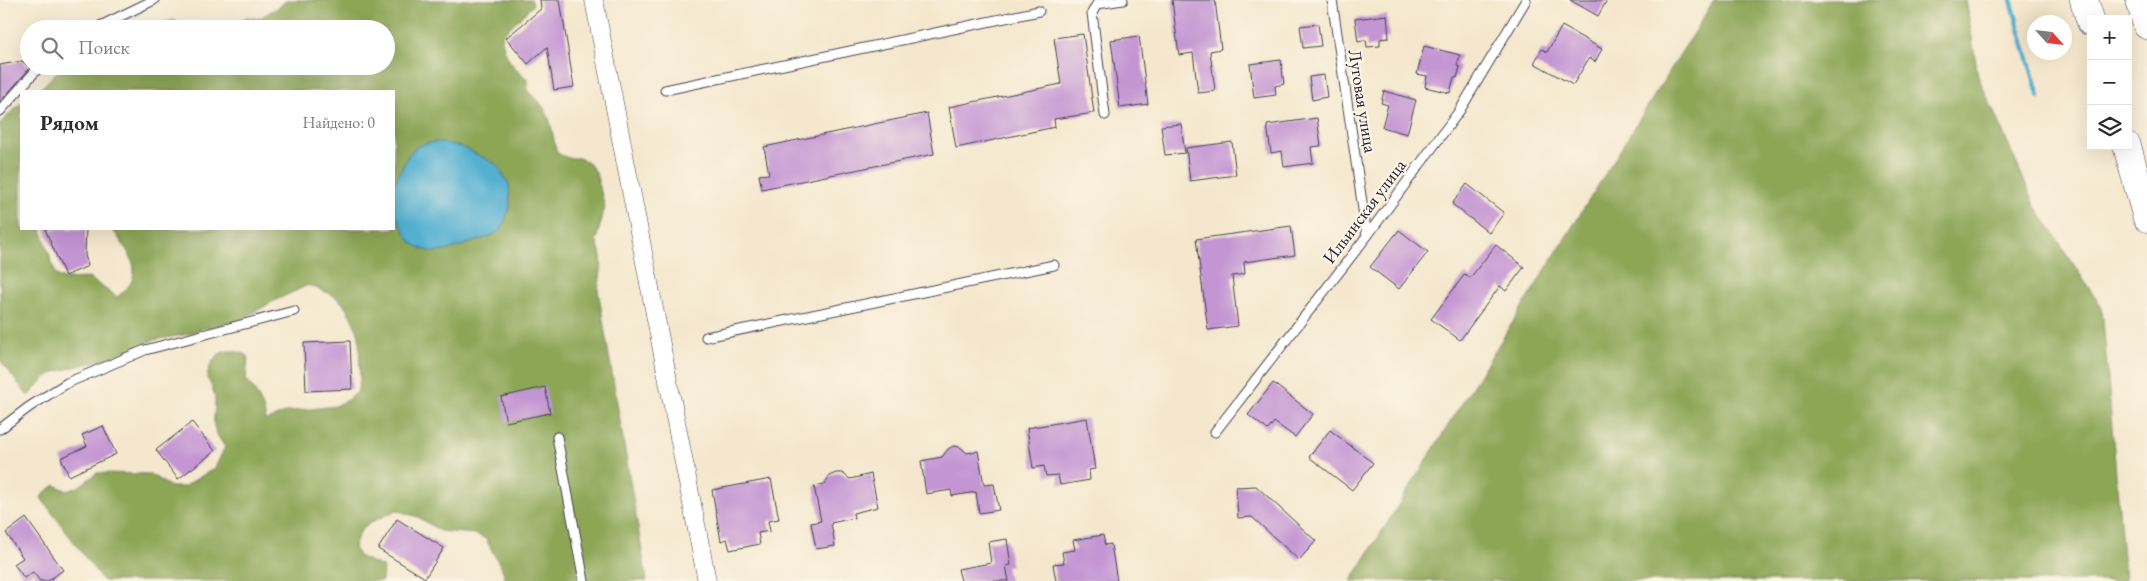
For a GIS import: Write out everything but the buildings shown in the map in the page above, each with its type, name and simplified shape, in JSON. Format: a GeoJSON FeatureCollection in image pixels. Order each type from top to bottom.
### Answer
{"type":"FeatureCollection","features":[{"type":"Feature","properties":{"kind":"highway"},"geometry":{"type":"LineString","coordinates":[[2084,0],[2089,15]]}},
{"type":"Feature","properties":{"kind":"highway"},"geometry":{"type":"LineString","coordinates":[[2140,0],[2147,25]]}},
{"type":"Feature","properties":{"kind":"highway"},"geometry":{"type":"LineString","coordinates":[[2128,150],[2147,218]]}},
{"type":"Feature","properties":{"kind":"street"},"geometry":{"type":"LineString","coordinates":[[594,0],[706,581]]}},
{"type":"Feature","properties":{"kind":"lane"},"geometry":{"type":"LineString","coordinates":[[113,20],[154,0]]}},
{"type":"Feature","properties":{"kind":"lane"},"geometry":{"type":"LineString","coordinates":[[1105,115],[1092,13],[1098,4],[1123,0]]}},
{"type":"Feature","properties":{"kind":"lane","name":"Луговая улица"},"geometry":{"type":"LineString","coordinates":[[1332,0],[1367,236]]}},
{"type":"Feature","properties":{"kind":"lane","name":"Ильинская улица"},"geometry":{"type":"LineString","coordinates":[[1215,432],[1367,236],[1460,110],[1526,0]]}},
{"type":"Feature","properties":{"kind":"lane"},"geometry":{"type":"LineString","coordinates":[[665,90],[1039,11]]}},
{"type":"Feature","properties":{"kind":"lane"},"geometry":{"type":"LineString","coordinates":[[0,111],[32,75]]}},
{"type":"Feature","properties":{"kind":"lane"},"geometry":{"type":"LineString","coordinates":[[706,337],[1054,265]]}},
{"type":"Feature","properties":{"kind":"lane"},"geometry":{"type":"LineString","coordinates":[[0,429],[29,407],[67,383],[145,350],[294,311]]}},
{"type":"Feature","properties":{"kind":"lane"},"geometry":{"type":"LineString","coordinates":[[557,437],[584,581]]}},
{"type":"Feature","properties":{"kind":"green space"},"geometry":{"type":"Polygon","coordinates":[[[287,0],[532,0],[533,5],[502,35],[504,49],[509,60],[527,79],[528,92],[542,105],[546,112],[557,153],[568,158],[579,158],[589,163],[596,173],[605,207],[596,241],[601,254],[598,290],[647,581],[505,581],[503,571],[486,539],[475,534],[440,531],[418,517],[396,510],[365,526],[357,538],[354,548],[360,557],[383,567],[382,581],[103,581],[41,498],[44,493],[55,485],[67,491],[78,487],[97,473],[150,474],[171,487],[183,487],[215,468],[225,447],[218,437],[214,425],[215,397],[207,378],[216,357],[226,351],[248,356],[246,379],[259,399],[266,421],[286,412],[336,406],[357,393],[360,381],[359,334],[341,301],[331,294],[308,285],[274,301],[239,321],[201,329],[189,334],[153,340],[106,359],[55,372],[45,378],[28,396],[0,360],[0,123],[20,104],[20,230],[41,230],[56,275],[64,279],[89,278],[117,297],[127,288],[134,272],[133,263],[129,255],[113,230],[395,230],[395,213],[412,243],[422,249],[445,251],[491,236],[510,207],[509,184],[416,147],[408,156],[395,183],[395,90],[39,90],[54,75],[395,75],[395,20],[243,20],[247,17],[258,19],[287,0]]]}},
{"type":"Feature","properties":{"kind":"green space"},"geometry":{"type":"Polygon","coordinates":[[[1714,0],[1966,0],[1978,76],[2035,205],[2102,308],[2125,581],[1351,581],[1714,0]]]}},
{"type":"Feature","properties":{"kind":"water"},"geometry":{"type":"Polygon","coordinates":[[[439,142],[462,147],[496,164],[509,184],[510,207],[501,230],[491,236],[445,251],[434,252],[422,249],[412,243],[395,213],[395,183],[408,156],[416,147],[439,142]]]}},
{"type":"Feature","properties":{"kind":"waterway"},"geometry":{"type":"LineString","coordinates":[[2011,0],[2039,97]]}}]}
